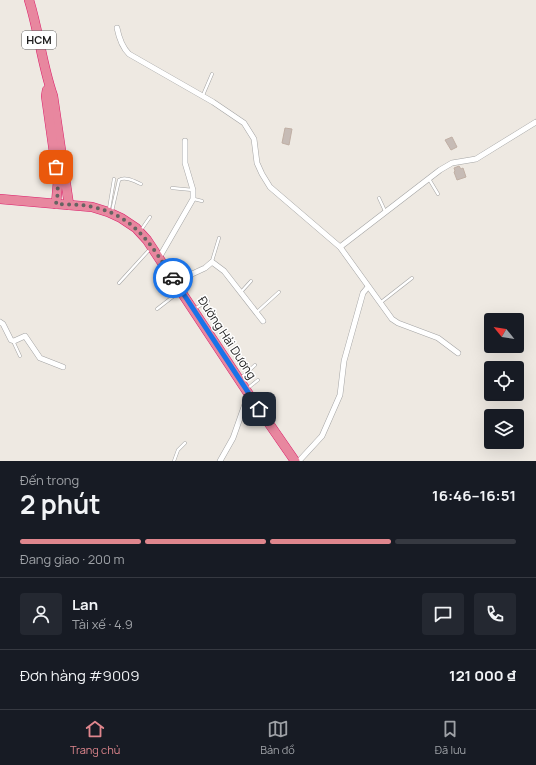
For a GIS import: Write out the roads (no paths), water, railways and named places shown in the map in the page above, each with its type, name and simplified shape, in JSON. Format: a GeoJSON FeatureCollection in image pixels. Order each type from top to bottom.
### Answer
{"type":"FeatureCollection","features":[{"type":"Feature","properties":{"kind":"highway","name":"HCM"},"geometry":{"type":"LineString","coordinates":[[29,0],[34,16],[47,81],[52,96],[69,205]]}},
{"type":"Feature","properties":{"kind":"highway","name":"HCM"},"geometry":{"type":"LineString","coordinates":[[47,81],[46,96],[58,181],[56,204]]}},
{"type":"Feature","properties":{"kind":"highway","name":"Đường Hải Dương"},"geometry":{"type":"LineString","coordinates":[[0,199],[92,207],[121,218],[140,232],[180,288],[248,393],[295,461]]}},
{"type":"Feature","properties":{"kind":"street"},"geometry":{"type":"LineString","coordinates":[[117,28],[119,38],[130,54],[202,96],[244,123],[254,139],[257,163],[265,181],[340,247],[394,321],[438,338],[458,353]]}},
{"type":"Feature","properties":{"kind":"street"},"geometry":{"type":"LineString","coordinates":[[340,247],[446,166],[476,159],[536,122]]}},
{"type":"Feature","properties":{"kind":"street"},"geometry":{"type":"LineString","coordinates":[[159,258],[193,199],[193,190],[185,163],[186,141]]}},
{"type":"Feature","properties":{"kind":"street"},"geometry":{"type":"LineString","coordinates":[[180,288],[192,274],[205,268],[212,262],[224,271],[263,321]]}},
{"type":"Feature","properties":{"kind":"street"},"geometry":{"type":"LineString","coordinates":[[299,461],[322,436],[340,395],[345,358],[363,293],[368,287]]}},
{"type":"Feature","properties":{"kind":"street"},"geometry":{"type":"LineString","coordinates":[[0,322],[3,324],[12,341],[25,336],[40,358],[63,367]]}},
{"type":"Feature","properties":{"kind":"street"},"geometry":{"type":"LineString","coordinates":[[220,461],[233,438],[248,393]]}},
{"type":"Feature","properties":{"kind":"lane"},"geometry":{"type":"LineString","coordinates":[[202,96],[212,74]]}},
{"type":"Feature","properties":{"kind":"lane"},"geometry":{"type":"LineString","coordinates":[[110,213],[119,180],[122,178],[141,184]]}},
{"type":"Feature","properties":{"kind":"lane"},"geometry":{"type":"LineString","coordinates":[[429,178],[438,194]]}},
{"type":"Feature","properties":{"kind":"lane"},"geometry":{"type":"LineString","coordinates":[[110,213],[114,179]]}},
{"type":"Feature","properties":{"kind":"lane"},"geometry":{"type":"LineString","coordinates":[[172,188],[193,190]]}},
{"type":"Feature","properties":{"kind":"lane"},"geometry":{"type":"LineString","coordinates":[[379,198],[385,212]]}},
{"type":"Feature","properties":{"kind":"lane"},"geometry":{"type":"LineString","coordinates":[[193,199],[202,201]]}},
{"type":"Feature","properties":{"kind":"lane"},"geometry":{"type":"LineString","coordinates":[[140,232],[150,217]]}},
{"type":"Feature","properties":{"kind":"lane"},"geometry":{"type":"LineString","coordinates":[[212,262],[219,238]]}},
{"type":"Feature","properties":{"kind":"lane"},"geometry":{"type":"LineString","coordinates":[[120,283],[152,247]]}},
{"type":"Feature","properties":{"kind":"lane"},"geometry":{"type":"LineString","coordinates":[[380,303],[412,278]]}},
{"type":"Feature","properties":{"kind":"lane"},"geometry":{"type":"LineString","coordinates":[[241,292],[251,281]]}},
{"type":"Feature","properties":{"kind":"lane"},"geometry":{"type":"LineString","coordinates":[[157,309],[180,288]]}},
{"type":"Feature","properties":{"kind":"lane"},"geometry":{"type":"LineString","coordinates":[[256,312],[279,292]]}},
{"type":"Feature","properties":{"kind":"lane"},"geometry":{"type":"LineString","coordinates":[[194,310],[208,301]]}},
{"type":"Feature","properties":{"kind":"lane"},"geometry":{"type":"LineString","coordinates":[[12,341],[20,356]]}},
{"type":"Feature","properties":{"kind":"lane"},"geometry":{"type":"LineString","coordinates":[[239,379],[255,365]]}},
{"type":"Feature","properties":{"kind":"lane"},"geometry":{"type":"LineString","coordinates":[[248,393],[258,380]]}},
{"type":"Feature","properties":{"kind":"lane"},"geometry":{"type":"LineString","coordinates":[[174,461],[178,450],[185,443]]}}]}
